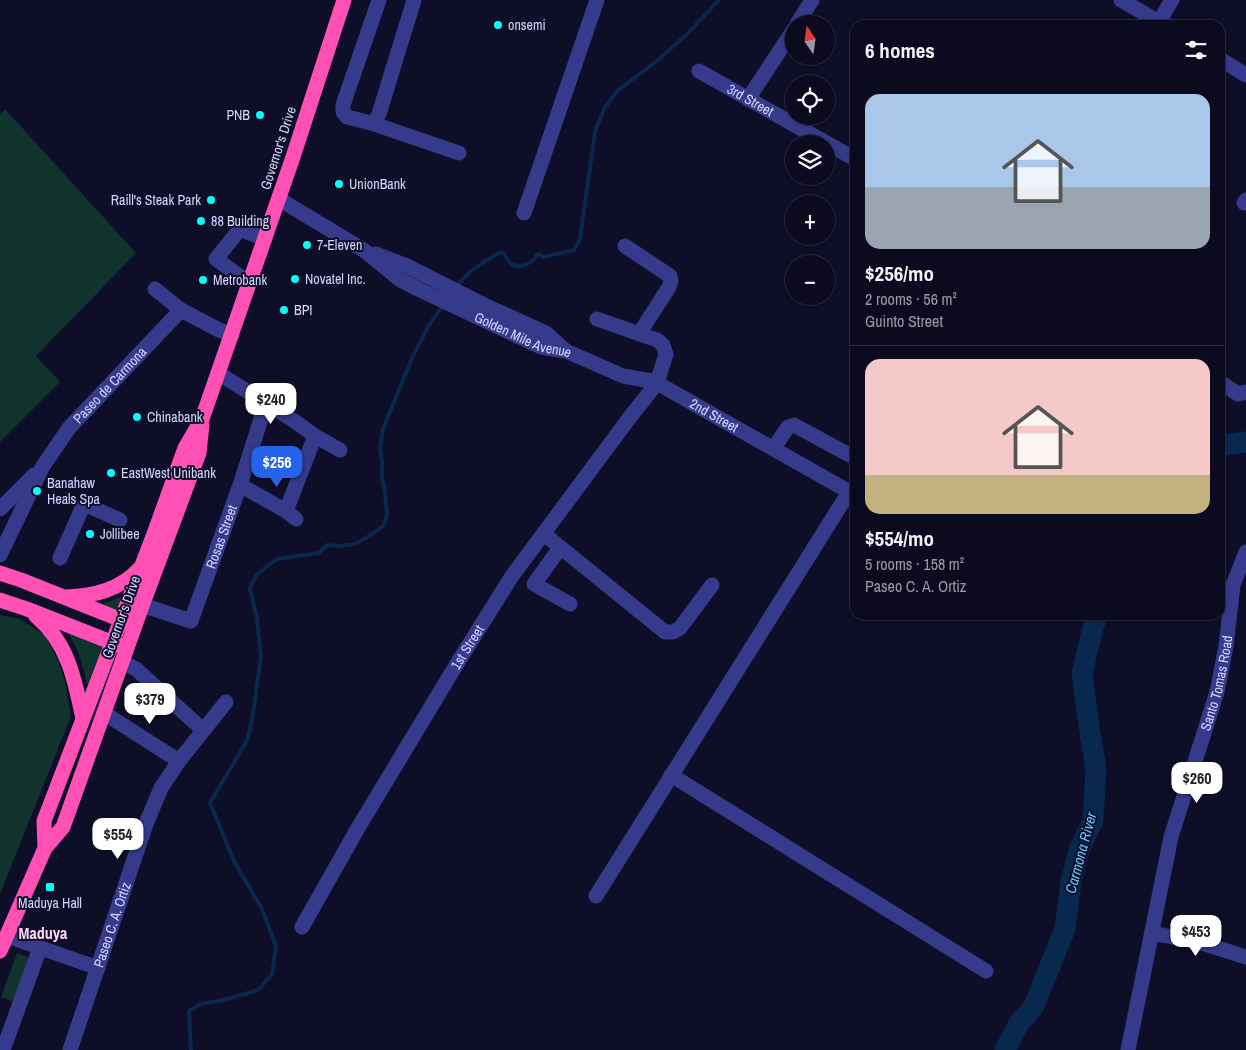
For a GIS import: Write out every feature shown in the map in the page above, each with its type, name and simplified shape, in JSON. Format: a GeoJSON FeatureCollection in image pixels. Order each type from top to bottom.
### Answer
{"type":"FeatureCollection","features":[{"type":"Feature","properties":{"kind":"highway","name":"Governor's Drive"},"geometry":{"type":"LineString","coordinates":[[0,951],[45,848],[63,827],[104,713],[142,565],[185,448],[202,419],[279,199],[344,0]]}},
{"type":"Feature","properties":{"kind":"highway","name":"Governor's Drive"},"geometry":{"type":"LineString","coordinates":[[128,623],[142,605],[199,453],[202,419]]}},
{"type":"Feature","properties":{"kind":"highway"},"geometry":{"type":"LineString","coordinates":[[62,597],[92,595],[113,588],[128,579],[142,565]]}},
{"type":"Feature","properties":{"kind":"highway"},"geometry":{"type":"LineString","coordinates":[[0,573],[128,623]]}},
{"type":"Feature","properties":{"kind":"highway"},"geometry":{"type":"LineString","coordinates":[[0,600],[27,609],[120,651]]}},
{"type":"Feature","properties":{"kind":"highway"},"geometry":{"type":"LineString","coordinates":[[27,609],[44,623],[61,644],[73,678],[83,719]]}},
{"type":"Feature","properties":{"kind":"highway","name":"Governor's Drive"},"geometry":{"type":"LineString","coordinates":[[45,848],[44,821],[83,719],[120,651]]}},
{"type":"Feature","properties":{"kind":"street"},"geometry":{"type":"LineString","coordinates":[[379,0],[343,105],[344,112],[347,117],[371,123],[459,153]]}},
{"type":"Feature","properties":{"kind":"street"},"geometry":{"type":"LineString","coordinates":[[371,123],[379,114],[414,0]]}},
{"type":"Feature","properties":{"kind":"street"},"geometry":{"type":"LineString","coordinates":[[524,213],[597,0]]}},
{"type":"Feature","properties":{"kind":"street"},"geometry":{"type":"LineString","coordinates":[[803,15],[812,0]]}},
{"type":"Feature","properties":{"kind":"street"},"geometry":{"type":"LineString","coordinates":[[1121,0],[1154,20]]}},
{"type":"Feature","properties":{"kind":"street"},"geometry":{"type":"LineString","coordinates":[[1162,20],[1172,0]]}},
{"type":"Feature","properties":{"kind":"street"},"geometry":{"type":"LineString","coordinates":[[748,98],[785,42]]}},
{"type":"Feature","properties":{"kind":"street"},"geometry":{"type":"LineString","coordinates":[[1225,62],[1246,74]]}},
{"type":"Feature","properties":{"kind":"street","name":"3rd Street"},"geometry":{"type":"LineString","coordinates":[[698,70],[850,156]]}},
{"type":"Feature","properties":{"kind":"street","name":"Golden Mile Avenue"},"geometry":{"type":"LineString","coordinates":[[279,199],[365,250],[407,266],[426,284],[482,312],[546,333],[566,352]]}},
{"type":"Feature","properties":{"kind":"street"},"geometry":{"type":"LineString","coordinates":[[250,283],[216,259],[240,229],[265,239]]}},
{"type":"Feature","properties":{"kind":"street"},"geometry":{"type":"LineString","coordinates":[[625,246],[670,276],[672,281],[640,334]]}},
{"type":"Feature","properties":{"kind":"street"},"geometry":{"type":"LineString","coordinates":[[155,288],[181,310],[232,335]]}},
{"type":"Feature","properties":{"kind":"street","name":"Paseo de Carmona"},"geometry":{"type":"LineString","coordinates":[[2,545],[43,466],[69,428],[181,310]]}},
{"type":"Feature","properties":{"kind":"street","name":"1st Street"},"geometry":{"type":"LineString","coordinates":[[302,927],[354,835],[512,576],[657,383],[666,354],[663,345],[657,340],[597,319]]}},
{"type":"Feature","properties":{"kind":"street","name":"2nd Street"},"geometry":{"type":"LineString","coordinates":[[566,352],[623,376],[657,383],[850,492]]}},
{"type":"Feature","properties":{"kind":"street"},"geometry":{"type":"LineString","coordinates":[[218,373],[315,436],[340,450]]}},
{"type":"Feature","properties":{"kind":"street"},"geometry":{"type":"LineString","coordinates":[[1225,385],[1238,394],[1246,392]]}},
{"type":"Feature","properties":{"kind":"street","name":"Rosas Street"},"geometry":{"type":"LineString","coordinates":[[142,605],[191,621],[240,484],[266,403]]}},
{"type":"Feature","properties":{"kind":"street"},"geometry":{"type":"LineString","coordinates":[[773,449],[788,427],[794,425],[850,455]]}},
{"type":"Feature","properties":{"kind":"street"},"geometry":{"type":"LineString","coordinates":[[240,484],[291,514],[315,436]]}},
{"type":"Feature","properties":{"kind":"street","name":"Paseo de Carmona"},"geometry":{"type":"LineString","coordinates":[[0,509],[43,466]]}},
{"type":"Feature","properties":{"kind":"street"},"geometry":{"type":"LineString","coordinates":[[596,896],[671,775],[850,496]]}},
{"type":"Feature","properties":{"kind":"street"},"geometry":{"type":"LineString","coordinates":[[60,558],[84,504],[120,520]]}},
{"type":"Feature","properties":{"kind":"street"},"geometry":{"type":"LineString","coordinates":[[544,534],[665,632],[673,632],[680,628],[712,586]]}},
{"type":"Feature","properties":{"kind":"street"},"geometry":{"type":"LineString","coordinates":[[560,548],[534,584],[570,604]]}},
{"type":"Feature","properties":{"kind":"street","name":"Santo Tomas Road"},"geometry":{"type":"LineString","coordinates":[[1128,1050],[1172,837],[1217,692],[1226,646],[1233,585],[1246,552]]}},
{"type":"Feature","properties":{"kind":"street"},"geometry":{"type":"LineString","coordinates":[[120,651],[136,669],[203,730]]}},
{"type":"Feature","properties":{"kind":"street","name":"Paseo C. A. Ortiz"},"geometry":{"type":"LineString","coordinates":[[70,1050],[146,824],[161,788],[178,761],[226,702]]}},
{"type":"Feature","properties":{"kind":"street"},"geometry":{"type":"LineString","coordinates":[[104,713],[178,761]]}},
{"type":"Feature","properties":{"kind":"street"},"geometry":{"type":"LineString","coordinates":[[671,775],[986,971]]}},
{"type":"Feature","properties":{"kind":"street"},"geometry":{"type":"LineString","coordinates":[[1152,933],[1245,953]]}},
{"type":"Feature","properties":{"kind":"street"},"geometry":{"type":"LineString","coordinates":[[6,936],[98,968]]}},
{"type":"Feature","properties":{"kind":"street"},"geometry":{"type":"LineString","coordinates":[[3,1050],[40,948]]}},
{"type":"Feature","properties":{"kind":"green space"},"geometry":{"type":"Polygon","coordinates":[[[5,109],[136,253],[36,356],[60,382],[0,442],[0,114],[5,109]]]}},
{"type":"Feature","properties":{"kind":"green space"},"geometry":{"type":"Polygon","coordinates":[[[126,595],[118,615],[97,606],[126,595]]]}},
{"type":"Feature","properties":{"kind":"green space"},"geometry":{"type":"Polygon","coordinates":[[[0,615],[20,619],[45,635],[59,663],[65,682],[71,716],[0,894],[0,615]]]}},
{"type":"Feature","properties":{"kind":"green space"},"geometry":{"type":"Polygon","coordinates":[[[67,630],[106,647],[89,691],[79,654],[67,630]]]}},
{"type":"Feature","properties":{"kind":"green space"},"geometry":{"type":"Polygon","coordinates":[[[17,953],[33,959],[18,1003],[1,997],[17,953]]]}},
{"type":"Feature","properties":{"kind":"waterway"},"geometry":{"type":"LineString","coordinates":[[457,286],[472,271],[501,252],[511,264],[520,267],[531,262],[538,254],[543,257],[574,250],[580,239],[595,132],[604,109],[617,91],[657,61],[687,34],[719,0]]}},
{"type":"Feature","properties":{"kind":"waterway"},"geometry":{"type":"LineString","coordinates":[[191,1050],[189,1011],[201,1004],[258,990],[272,974],[276,946],[262,909],[234,861],[210,803],[247,741],[252,720],[261,657],[257,618],[250,589],[251,585],[256,576],[277,559],[319,553],[327,545],[355,544],[384,525],[387,515],[380,448],[383,429],[412,358],[429,325],[444,304]]}},
{"type":"Feature","properties":{"kind":"waterway","name":"Carmona River"},"geometry":{"type":"LineString","coordinates":[[1225,445],[1246,442]]}},
{"type":"Feature","properties":{"kind":"waterway","name":"Carmona River"},"geometry":{"type":"LineString","coordinates":[[1005,1050],[1019,1023],[1034,1006],[1065,929],[1071,882],[1079,850],[1093,821],[1096,768],[1082,673],[1096,620]]}},
{"type":"Feature","properties":{"kind":"place","name":"onsemi"},"geometry":{"type":"Point","coordinates":[498,25]}},
{"type":"Feature","properties":{"kind":"place","name":"PNB"},"geometry":{"type":"Point","coordinates":[260,115]}},
{"type":"Feature","properties":{"kind":"place","name":"UnionBank"},"geometry":{"type":"Point","coordinates":[339,184]}},
{"type":"Feature","properties":{"kind":"place","name":"Raill's Steak Park"},"geometry":{"type":"Point","coordinates":[211,200]}},
{"type":"Feature","properties":{"kind":"place","name":"88 Building"},"geometry":{"type":"Point","coordinates":[201,221]}},
{"type":"Feature","properties":{"kind":"place","name":"7-Eleven"},"geometry":{"type":"Point","coordinates":[307,245]}},
{"type":"Feature","properties":{"kind":"place","name":"Novatel Inc."},"geometry":{"type":"Point","coordinates":[295,279]}},
{"type":"Feature","properties":{"kind":"place","name":"Metrobank"},"geometry":{"type":"Point","coordinates":[203,280]}},
{"type":"Feature","properties":{"kind":"place","name":"BPI"},"geometry":{"type":"Point","coordinates":[284,310]}},
{"type":"Feature","properties":{"kind":"place","name":"Chinabank"},"geometry":{"type":"Point","coordinates":[137,417]}},
{"type":"Feature","properties":{"kind":"place","name":"EastWest Unibank"},"geometry":{"type":"Point","coordinates":[111,473]}},
{"type":"Feature","properties":{"kind":"place","name":"Banahaw Heals Spa"},"geometry":{"type":"Point","coordinates":[37,491]}},
{"type":"Feature","properties":{"kind":"place","name":"Jollibee"},"geometry":{"type":"Point","coordinates":[90,534]}},
{"type":"Feature","properties":{"kind":"place","name":"Maduya Hall"},"geometry":{"type":"Point","coordinates":[50,887]}},
{"type":"Feature","properties":{"kind":"district","name":"Maduya"},"geometry":{"type":"Point","coordinates":[43,933]}}]}
